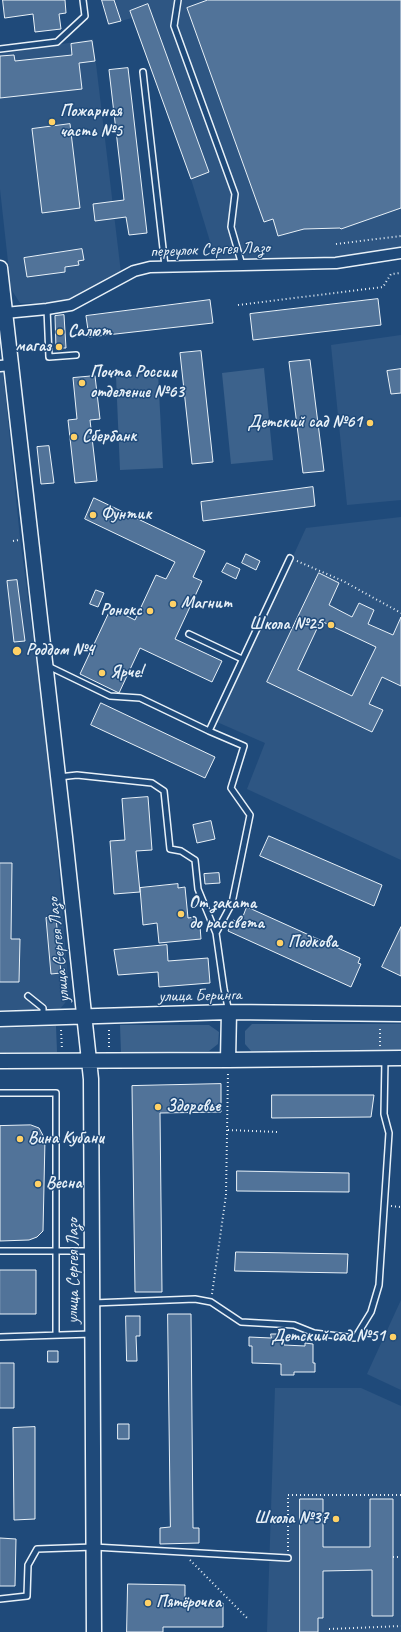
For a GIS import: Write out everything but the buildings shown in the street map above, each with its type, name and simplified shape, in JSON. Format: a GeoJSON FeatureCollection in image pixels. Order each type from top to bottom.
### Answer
{"type":"FeatureCollection","features":[{"type":"Feature","properties":{"kind":"street","name":"переулок Сергея Лазо"},"geometry":{"type":"LineString","coordinates":[[5,313],[47,309],[71,304],[134,271],[150,267],[336,263],[401,253]]}},
{"type":"Feature","properties":{"kind":"street","name":"улица Сергея Лазо"},"geometry":{"type":"LineString","coordinates":[[0,268],[5,313],[6,366],[45,664],[90,1060],[93,1251],[92,1334],[94,1632]]}},
{"type":"Feature","properties":{"kind":"street","name":"улица Беринга"},"geometry":{"type":"LineString","coordinates":[[0,1019],[43,1019],[229,1012],[401,1014]]}},
{"type":"Feature","properties":{"kind":"street"},"geometry":{"type":"LineString","coordinates":[[228,1060],[229,1012]]}},
{"type":"Feature","properties":{"kind":"street"},"geometry":{"type":"LineString","coordinates":[[0,1061],[228,1060],[383,1054],[401,1058]]}},
{"type":"Feature","properties":{"kind":"lane"},"geometry":{"type":"LineString","coordinates":[[0,49],[58,42],[86,16],[83,0]]}},
{"type":"Feature","properties":{"kind":"lane"},"geometry":{"type":"LineString","coordinates":[[178,0],[174,26],[235,194],[231,228],[242,265]]}},
{"type":"Feature","properties":{"kind":"lane"},"geometry":{"type":"LineString","coordinates":[[143,72],[165,266]]}},
{"type":"Feature","properties":{"kind":"lane"},"geometry":{"type":"LineString","coordinates":[[47,309],[49,358],[76,355]]}},
{"type":"Feature","properties":{"kind":"lane"},"geometry":{"type":"LineString","coordinates":[[209,731],[290,558]]}},
{"type":"Feature","properties":{"kind":"lane"},"geometry":{"type":"LineString","coordinates":[[189,634],[242,659]]}},
{"type":"Feature","properties":{"kind":"lane"},"geometry":{"type":"LineString","coordinates":[[45,664],[110,696],[140,698],[244,746],[231,788],[250,815],[232,903],[216,932]]}},
{"type":"Feature","properties":{"kind":"lane"},"geometry":{"type":"LineString","coordinates":[[58,777],[76,775],[152,783],[164,791],[170,849],[181,851],[195,860],[198,889],[216,932],[224,989],[229,1012]]}},
{"type":"Feature","properties":{"kind":"lane"},"geometry":{"type":"LineString","coordinates":[[28,996],[43,1008],[43,1019]]}},
{"type":"Feature","properties":{"kind":"lane"},"geometry":{"type":"LineString","coordinates":[[92,1303],[195,1299],[210,1302],[241,1322],[294,1325],[314,1333],[355,1338],[371,1312],[379,1285],[389,1133],[384,1114],[383,1054]]}},
{"type":"Feature","properties":{"kind":"lane"},"geometry":{"type":"LineString","coordinates":[[0,1094],[56,1093],[56,1335]]}},
{"type":"Feature","properties":{"kind":"lane"},"geometry":{"type":"LineString","coordinates":[[0,1251],[93,1251]]}},
{"type":"Feature","properties":{"kind":"lane"},"geometry":{"type":"LineString","coordinates":[[0,1337],[92,1334]]}},
{"type":"Feature","properties":{"kind":"lane"},"geometry":{"type":"LineString","coordinates":[[0,1599],[27,1596],[28,1565],[37,1550],[94,1547],[288,1558]]}},
{"type":"Feature","properties":{"kind":"path"},"geometry":{"type":"LineString","coordinates":[[336,244],[401,236]]}},
{"type":"Feature","properties":{"kind":"path"},"geometry":{"type":"LineString","coordinates":[[238,305],[383,287],[391,274],[401,272]]}},
{"type":"Feature","properties":{"kind":"path"},"geometry":{"type":"LineString","coordinates":[[290,558],[343,581],[401,613]]}},
{"type":"Feature","properties":{"kind":"path"},"geometry":{"type":"LineString","coordinates":[[380,1026],[383,1054]]}},
{"type":"Feature","properties":{"kind":"path"},"geometry":{"type":"LineString","coordinates":[[61,1028],[62,1053]]}},
{"type":"Feature","properties":{"kind":"path"},"geometry":{"type":"LineString","coordinates":[[109,1030],[109,1053]]}},
{"type":"Feature","properties":{"kind":"path"},"geometry":{"type":"LineString","coordinates":[[210,1302],[226,1194],[228,1060]]}},
{"type":"Feature","properties":{"kind":"path"},"geometry":{"type":"LineString","coordinates":[[228,1130],[278,1132]]}},
{"type":"Feature","properties":{"kind":"path"},"geometry":{"type":"LineString","coordinates":[[288,1558],[288,1495],[401,1495]]}},
{"type":"Feature","properties":{"kind":"path"},"geometry":{"type":"LineString","coordinates":[[182,1552],[248,1620]]}},
{"type":"Feature","properties":{"kind":"path"},"geometry":{"type":"LineString","coordinates":[[393,1557],[401,1557]]}},
{"type":"Feature","properties":{"kind":"path"},"geometry":{"type":"LineString","coordinates":[[329,1628],[401,1626]]}},
{"type":"Feature","properties":{"kind":"shaded area"},"geometry":{"type":"Polygon","coordinates":[[[102,0],[401,0],[401,249],[335,258],[216,261],[191,179],[132,18],[109,24],[102,0]]]}},
{"type":"Feature","properties":{"kind":"shaded area","name":"Пожарная часть №5"},"geometry":{"type":"Polygon","coordinates":[[[93,39],[121,273],[69,300],[47,304],[20,303],[11,289],[0,189],[0,54],[93,39]]]}},
{"type":"Feature","properties":{"kind":"shaded area","name":"Детский сад №61"},"geometry":{"type":"Polygon","coordinates":[[[401,335],[401,500],[347,505],[331,345],[401,335]]]}},
{"type":"Feature","properties":{"kind":"shaded area"},"geometry":{"type":"Polygon","coordinates":[[[0,359],[5,391],[20,538],[50,763],[69,993],[65,1003],[58,1011],[0,1010],[0,359]]]}},
{"type":"Feature","properties":{"kind":"shaded area"},"geometry":{"type":"Polygon","coordinates":[[[264,368],[273,460],[231,464],[222,373],[264,368]]]}},
{"type":"Feature","properties":{"kind":"shaded area"},"geometry":{"type":"Polygon","coordinates":[[[158,373],[163,468],[120,470],[116,376],[158,373]]]}},
{"type":"Feature","properties":{"kind":"shaded area","name":"Школа №25"},"geometry":{"type":"Polygon","coordinates":[[[401,517],[401,860],[247,789],[265,743],[217,722],[306,528],[401,517]]]}},
{"type":"Feature","properties":{"kind":"shaded area"},"geometry":{"type":"Polygon","coordinates":[[[252,1024],[401,1024],[401,1051],[251,1051],[245,1044],[245,1031],[252,1024]]]}},
{"type":"Feature","properties":{"kind":"shaded area"},"geometry":{"type":"Polygon","coordinates":[[[120,1025],[209,1025],[219,1032],[218,1044],[209,1051],[121,1052],[120,1025]]]}},
{"type":"Feature","properties":{"kind":"shaded area"},"geometry":{"type":"Polygon","coordinates":[[[56,1026],[57,1052],[0,1052],[0,1028],[56,1026]]]}},
{"type":"Feature","properties":{"kind":"shaded area","name":"Детский сад №51"},"geometry":{"type":"Polygon","coordinates":[[[401,1300],[401,1390],[367,1374],[401,1300]]]}},
{"type":"Feature","properties":{"kind":"shaded area","name":"Школа №37"},"geometry":{"type":"Polygon","coordinates":[[[275,1388],[361,1388],[401,1406],[401,1632],[267,1632],[275,1388]]]}},
{"type":"Feature","properties":{"kind":"place","name":"Пожарная часть №5"},"geometry":{"type":"Point","coordinates":[52,122]}},
{"type":"Feature","properties":{"kind":"place","name":"Салют"},"geometry":{"type":"Point","coordinates":[60,332]}},
{"type":"Feature","properties":{"kind":"place","name":"магаз"},"geometry":{"type":"Point","coordinates":[59,347]}},
{"type":"Feature","properties":{"kind":"place","name":"Почта России отделение №63"},"geometry":{"type":"Point","coordinates":[82,383]}},
{"type":"Feature","properties":{"kind":"place","name":"Детский сад №61"},"geometry":{"type":"Point","coordinates":[370,423]}},
{"type":"Feature","properties":{"kind":"place","name":"Сбербанк"},"geometry":{"type":"Point","coordinates":[74,437]}},
{"type":"Feature","properties":{"kind":"place","name":"Фунтик"},"geometry":{"type":"Point","coordinates":[93,515]}},
{"type":"Feature","properties":{"kind":"place","name":"Магнит"},"geometry":{"type":"Point","coordinates":[173,604]}},
{"type":"Feature","properties":{"kind":"place","name":"Ронокс"},"geometry":{"type":"Point","coordinates":[150,611]}},
{"type":"Feature","properties":{"kind":"place","name":"Школа №25"},"geometry":{"type":"Point","coordinates":[331,625]}},
{"type":"Feature","properties":{"kind":"place","name":"Роддом №4"},"geometry":{"type":"Point","coordinates":[17,651]}},
{"type":"Feature","properties":{"kind":"place","name":"Ярче!"},"geometry":{"type":"Point","coordinates":[102,673]}},
{"type":"Feature","properties":{"kind":"place","name":"От заката до рассвета"},"geometry":{"type":"Point","coordinates":[181,914]}},
{"type":"Feature","properties":{"kind":"place","name":"Подкова"},"geometry":{"type":"Point","coordinates":[280,943]}},
{"type":"Feature","properties":{"kind":"place","name":"Здоровье"},"geometry":{"type":"Point","coordinates":[158,1107]}},
{"type":"Feature","properties":{"kind":"place","name":"Вина Кубани"},"geometry":{"type":"Point","coordinates":[20,1139]}},
{"type":"Feature","properties":{"kind":"place","name":"Весна"},"geometry":{"type":"Point","coordinates":[38,1184]}},
{"type":"Feature","properties":{"kind":"place","name":"Детский сад №51"},"geometry":{"type":"Point","coordinates":[393,1337]}},
{"type":"Feature","properties":{"kind":"place","name":"Школа №37"},"geometry":{"type":"Point","coordinates":[336,1519]}},
{"type":"Feature","properties":{"kind":"place","name":"Пятёрочка"},"geometry":{"type":"Point","coordinates":[148,1603]}}]}
